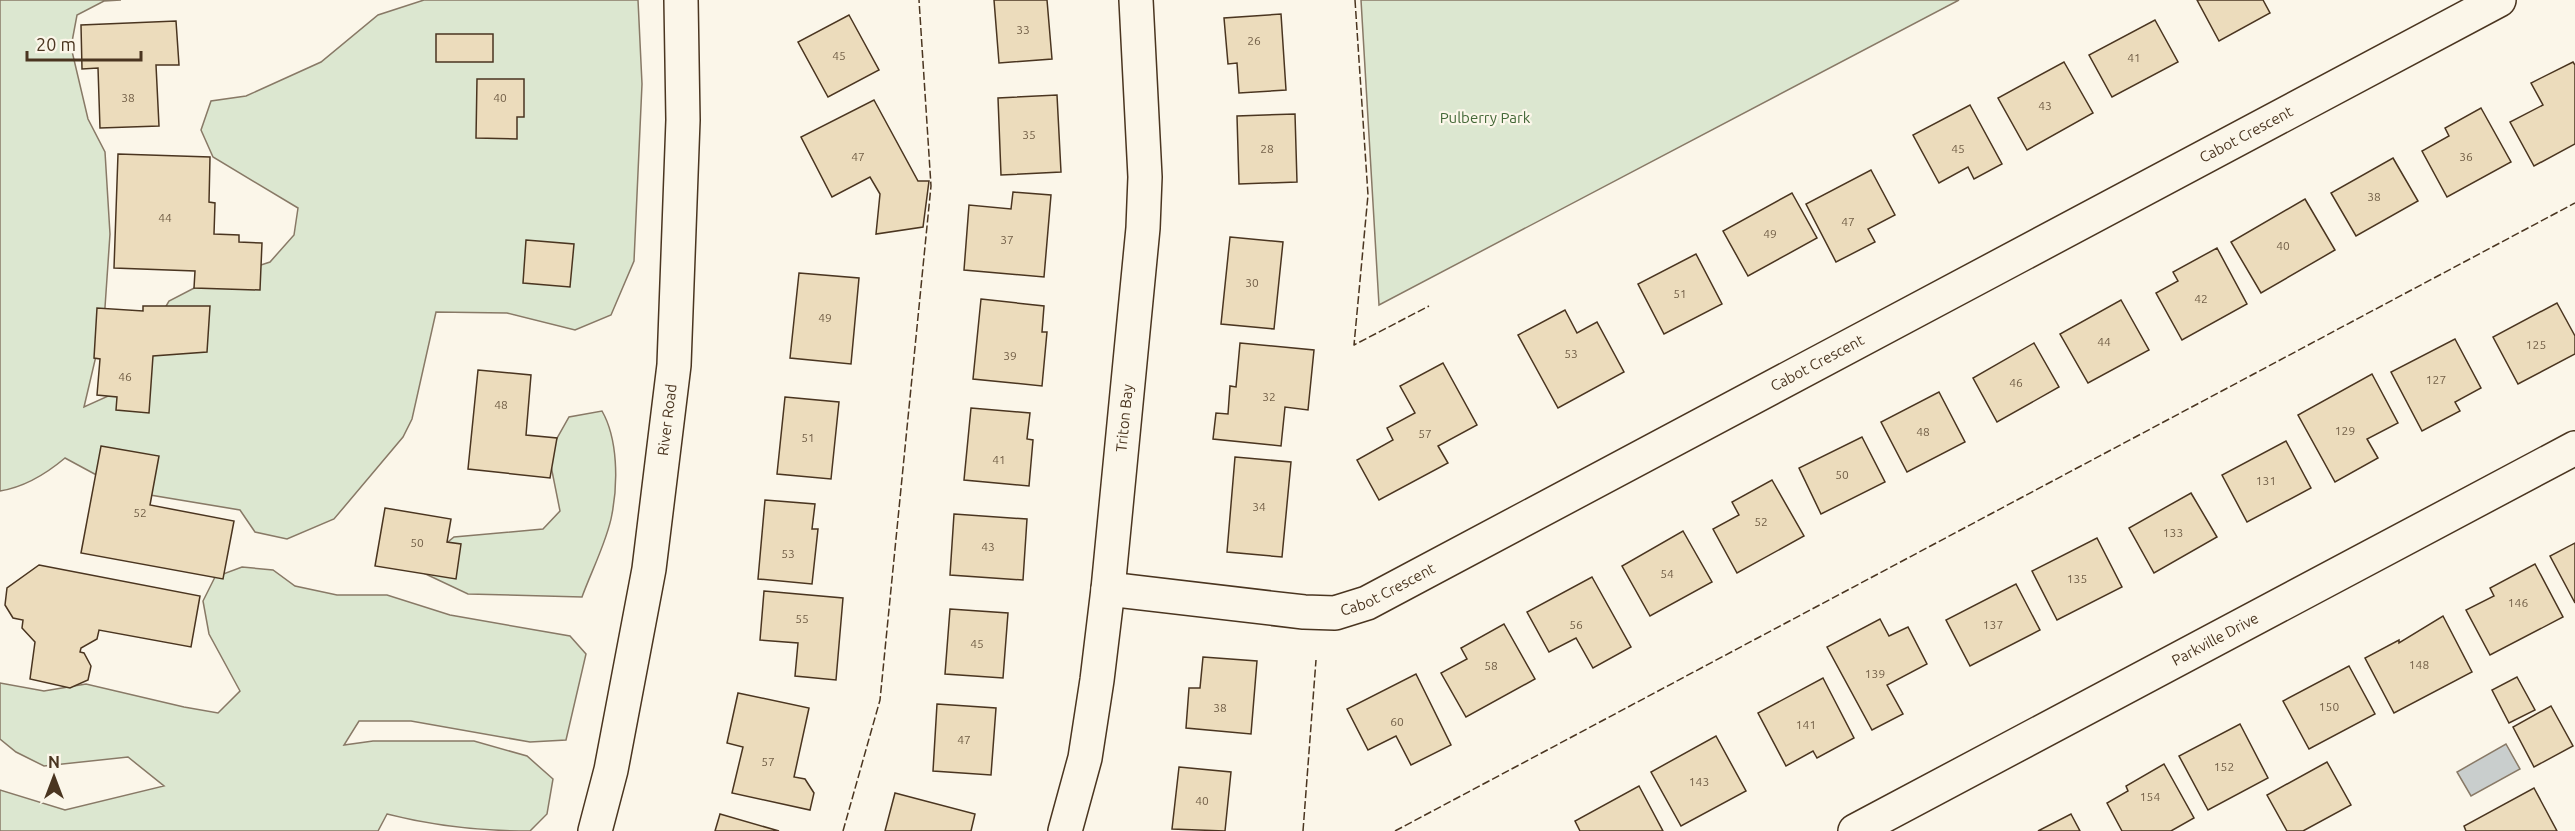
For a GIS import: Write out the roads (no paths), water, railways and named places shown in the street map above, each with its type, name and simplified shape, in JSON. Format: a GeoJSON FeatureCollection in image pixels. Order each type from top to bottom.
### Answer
{"type":"FeatureCollection","features":[{"type":"Feature","properties":{"kind":"street","name":"River Road"},"geometry":{"type":"LineString","coordinates":[[595,831],[611,770],[649,569],[674,365],[683,120],[681,0]]}},
{"type":"Feature","properties":{"kind":"street","name":"Triton Bay"},"geometry":{"type":"LineString","coordinates":[[1065,831],[1085,758],[1108,589],[1144,198],[1145,177],[1136,0]]}},
{"type":"Feature","properties":{"kind":"street","name":"Cabot Crescent"},"geometry":{"type":"LineString","coordinates":[[1108,589],[1304,612],[1335,613],[1366,603],[2499,0]]}},
{"type":"Feature","properties":{"kind":"street","name":"Parkville Drive"},"geometry":{"type":"LineString","coordinates":[[1855,831],[2575,447]]}},
{"type":"Feature","properties":{"kind":"park label","name":"Pulberry Park"},"geometry":{"type":"Point","coordinates":[1485,118]}}]}
